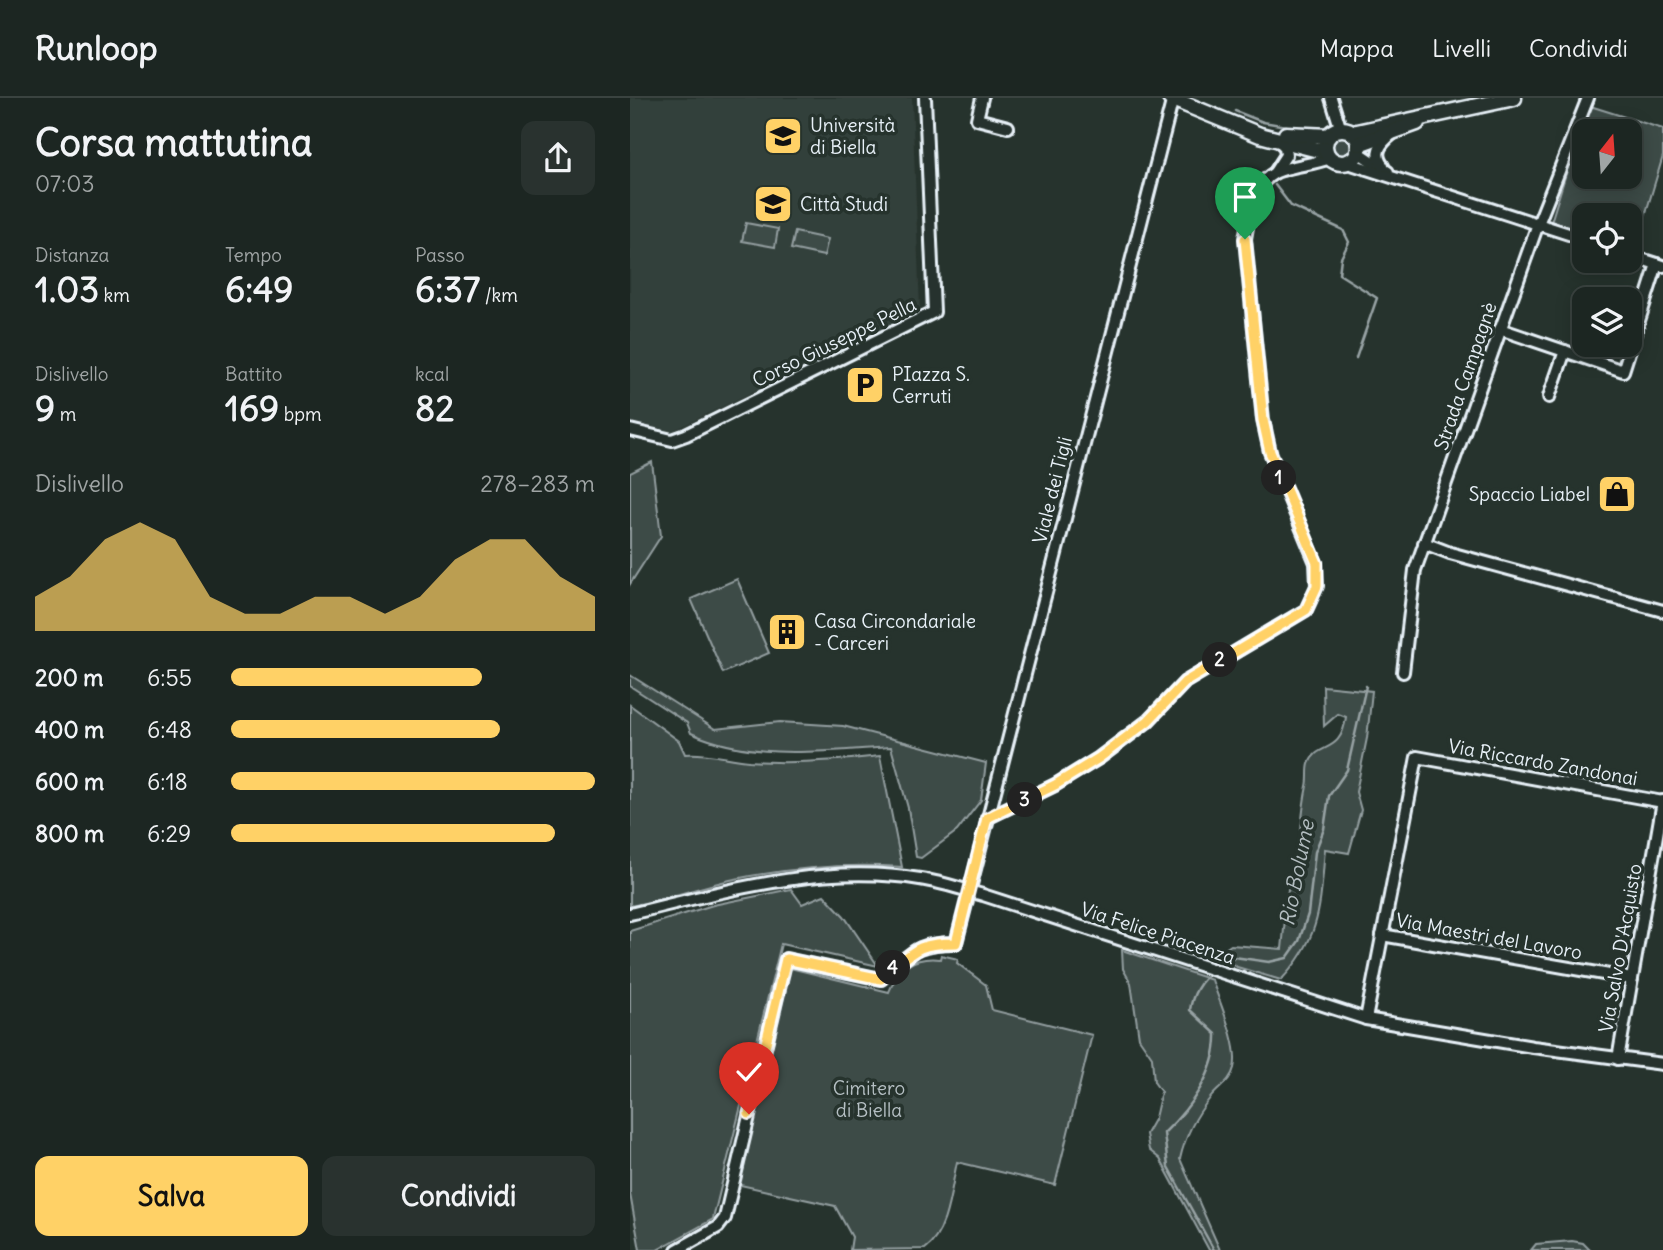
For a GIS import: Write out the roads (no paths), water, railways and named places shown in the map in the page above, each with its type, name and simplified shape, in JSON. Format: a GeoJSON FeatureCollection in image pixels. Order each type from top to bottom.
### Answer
{"type":"FeatureCollection","features":[{"type":"Feature","properties":{"kind":"main road"},"geometry":{"type":"LineString","coordinates":[[1172,98],[1278,140],[1328,155],[1338,163],[1348,143]]}},
{"type":"Feature","properties":{"kind":"main road"},"geometry":{"type":"LineString","coordinates":[[1328,155],[1397,121],[1433,117],[1514,98]]}},
{"type":"Feature","properties":{"kind":"main road"},"geometry":{"type":"LineString","coordinates":[[1230,121],[1296,136],[1348,143],[1392,133],[1433,117]]}},
{"type":"Feature","properties":{"kind":"street","name":"Corso Giuseppe Pella"},"geometry":{"type":"LineString","coordinates":[[630,430],[672,440],[686,435],[934,312],[925,98]]}},
{"type":"Feature","properties":{"kind":"street"},"geometry":{"type":"LineString","coordinates":[[982,98],[977,119],[1008,127]]}},
{"type":"Feature","properties":{"kind":"street","name":"Viale dei Tigli"},"geometry":{"type":"LineString","coordinates":[[677,1250],[718,1227],[724,1218],[786,959],[881,979],[909,952],[938,943],[956,943],[1172,98]]}},
{"type":"Feature","properties":{"kind":"street"},"geometry":{"type":"LineString","coordinates":[[1331,98],[1348,143],[1387,171],[1412,185],[1572,235]]}},
{"type":"Feature","properties":{"kind":"street","name":"Strada Campagnè"},"geometry":{"type":"LineString","coordinates":[[1403,671],[1415,570],[1538,224],[1588,98]]}},
{"type":"Feature","properties":{"kind":"street"},"geometry":{"type":"LineString","coordinates":[[1387,171],[1378,159],[1378,152],[1381,143],[1392,133]]}},
{"type":"Feature","properties":{"kind":"street"},"geometry":{"type":"LineString","coordinates":[[987,818],[1055,785],[1099,758],[1148,721],[1185,682],[1306,610],[1317,586],[1317,563],[1270,452],[1263,420],[1245,239],[1257,192],[1286,155],[1285,147],[1278,140]]}},
{"type":"Feature","properties":{"kind":"street"},"geometry":{"type":"LineString","coordinates":[[1348,143],[1412,185]]}},
{"type":"Feature","properties":{"kind":"street"},"geometry":{"type":"LineString","coordinates":[[1273,173],[1328,155]]}},
{"type":"Feature","properties":{"kind":"street"},"geometry":{"type":"LineString","coordinates":[[1500,329],[1623,371],[1660,265],[1642,259]]}},
{"type":"Feature","properties":{"kind":"street"},"geometry":{"type":"LineString","coordinates":[[1549,397],[1564,351]]}},
{"type":"Feature","properties":{"kind":"street"},"geometry":{"type":"LineString","coordinates":[[1424,543],[1450,553],[1663,611]]}},
{"type":"Feature","properties":{"kind":"street","name":"Via Riccardo Zandonai"},"geometry":{"type":"LineString","coordinates":[[1382,935],[1417,757],[1663,802]]}},
{"type":"Feature","properties":{"kind":"street","name":"Via Salvo D'Acquisto"},"geometry":{"type":"LineString","coordinates":[[1618,1059],[1663,802]]}},
{"type":"Feature","properties":{"kind":"street","name":"Via Felice Piacenza"},"geometry":{"type":"LineString","coordinates":[[630,916],[775,881],[820,875],[865,874],[921,879],[969,891],[1366,1019],[1663,1064]]}},
{"type":"Feature","properties":{"kind":"street"},"geometry":{"type":"LineString","coordinates":[[1366,1019],[1382,935]]}},
{"type":"Feature","properties":{"kind":"street","name":"Via Maestri del Lavoro"},"geometry":{"type":"LineString","coordinates":[[1382,935],[1632,979]]}},
{"type":"Feature","properties":{"kind":"waterway","name":"Rio Bolume"},"geometry":{"type":"LineString","coordinates":[[1235,111],[1263,122],[1292,127]]}},
{"type":"Feature","properties":{"kind":"waterway","name":"Rio Bolume"},"geometry":{"type":"LineString","coordinates":[[1275,185],[1291,206],[1343,230],[1349,242],[1341,258],[1339,274],[1377,298],[1356,358]]}},
{"type":"Feature","properties":{"kind":"waterway","name":"Rio Bolume"},"geometry":{"type":"LineString","coordinates":[[1218,968],[1234,957],[1269,962],[1287,958],[1299,941],[1308,914],[1315,852],[1324,829],[1329,796],[1347,770],[1366,686]]}},
{"type":"Feature","properties":{"kind":"waterway","name":"Rio Bolume"},"geometry":{"type":"LineString","coordinates":[[1213,972],[1197,988],[1190,1010],[1216,1034],[1212,1062],[1192,1101],[1164,1133],[1168,1167],[1214,1250]]}},
{"type":"Feature","properties":{"kind":"place","name":"Università di Biella"},"geometry":{"type":"Point","coordinates":[783,136]}},
{"type":"Feature","properties":{"kind":"place","name":"Città Studi"},"geometry":{"type":"Point","coordinates":[773,204]}},
{"type":"Feature","properties":{"kind":"place","name":"PIazza S. Cerruti"},"geometry":{"type":"Point","coordinates":[865,385]}},
{"type":"Feature","properties":{"kind":"place","name":"Spaccio Liabel"},"geometry":{"type":"Point","coordinates":[1617,494]}},
{"type":"Feature","properties":{"kind":"place","name":"Casa Circondariale - Carceri"},"geometry":{"type":"Point","coordinates":[787,632]}},
{"type":"Feature","properties":{"kind":"park label","name":"Cimitero di Biella"},"geometry":{"type":"Point","coordinates":[869,1099]}}]}
